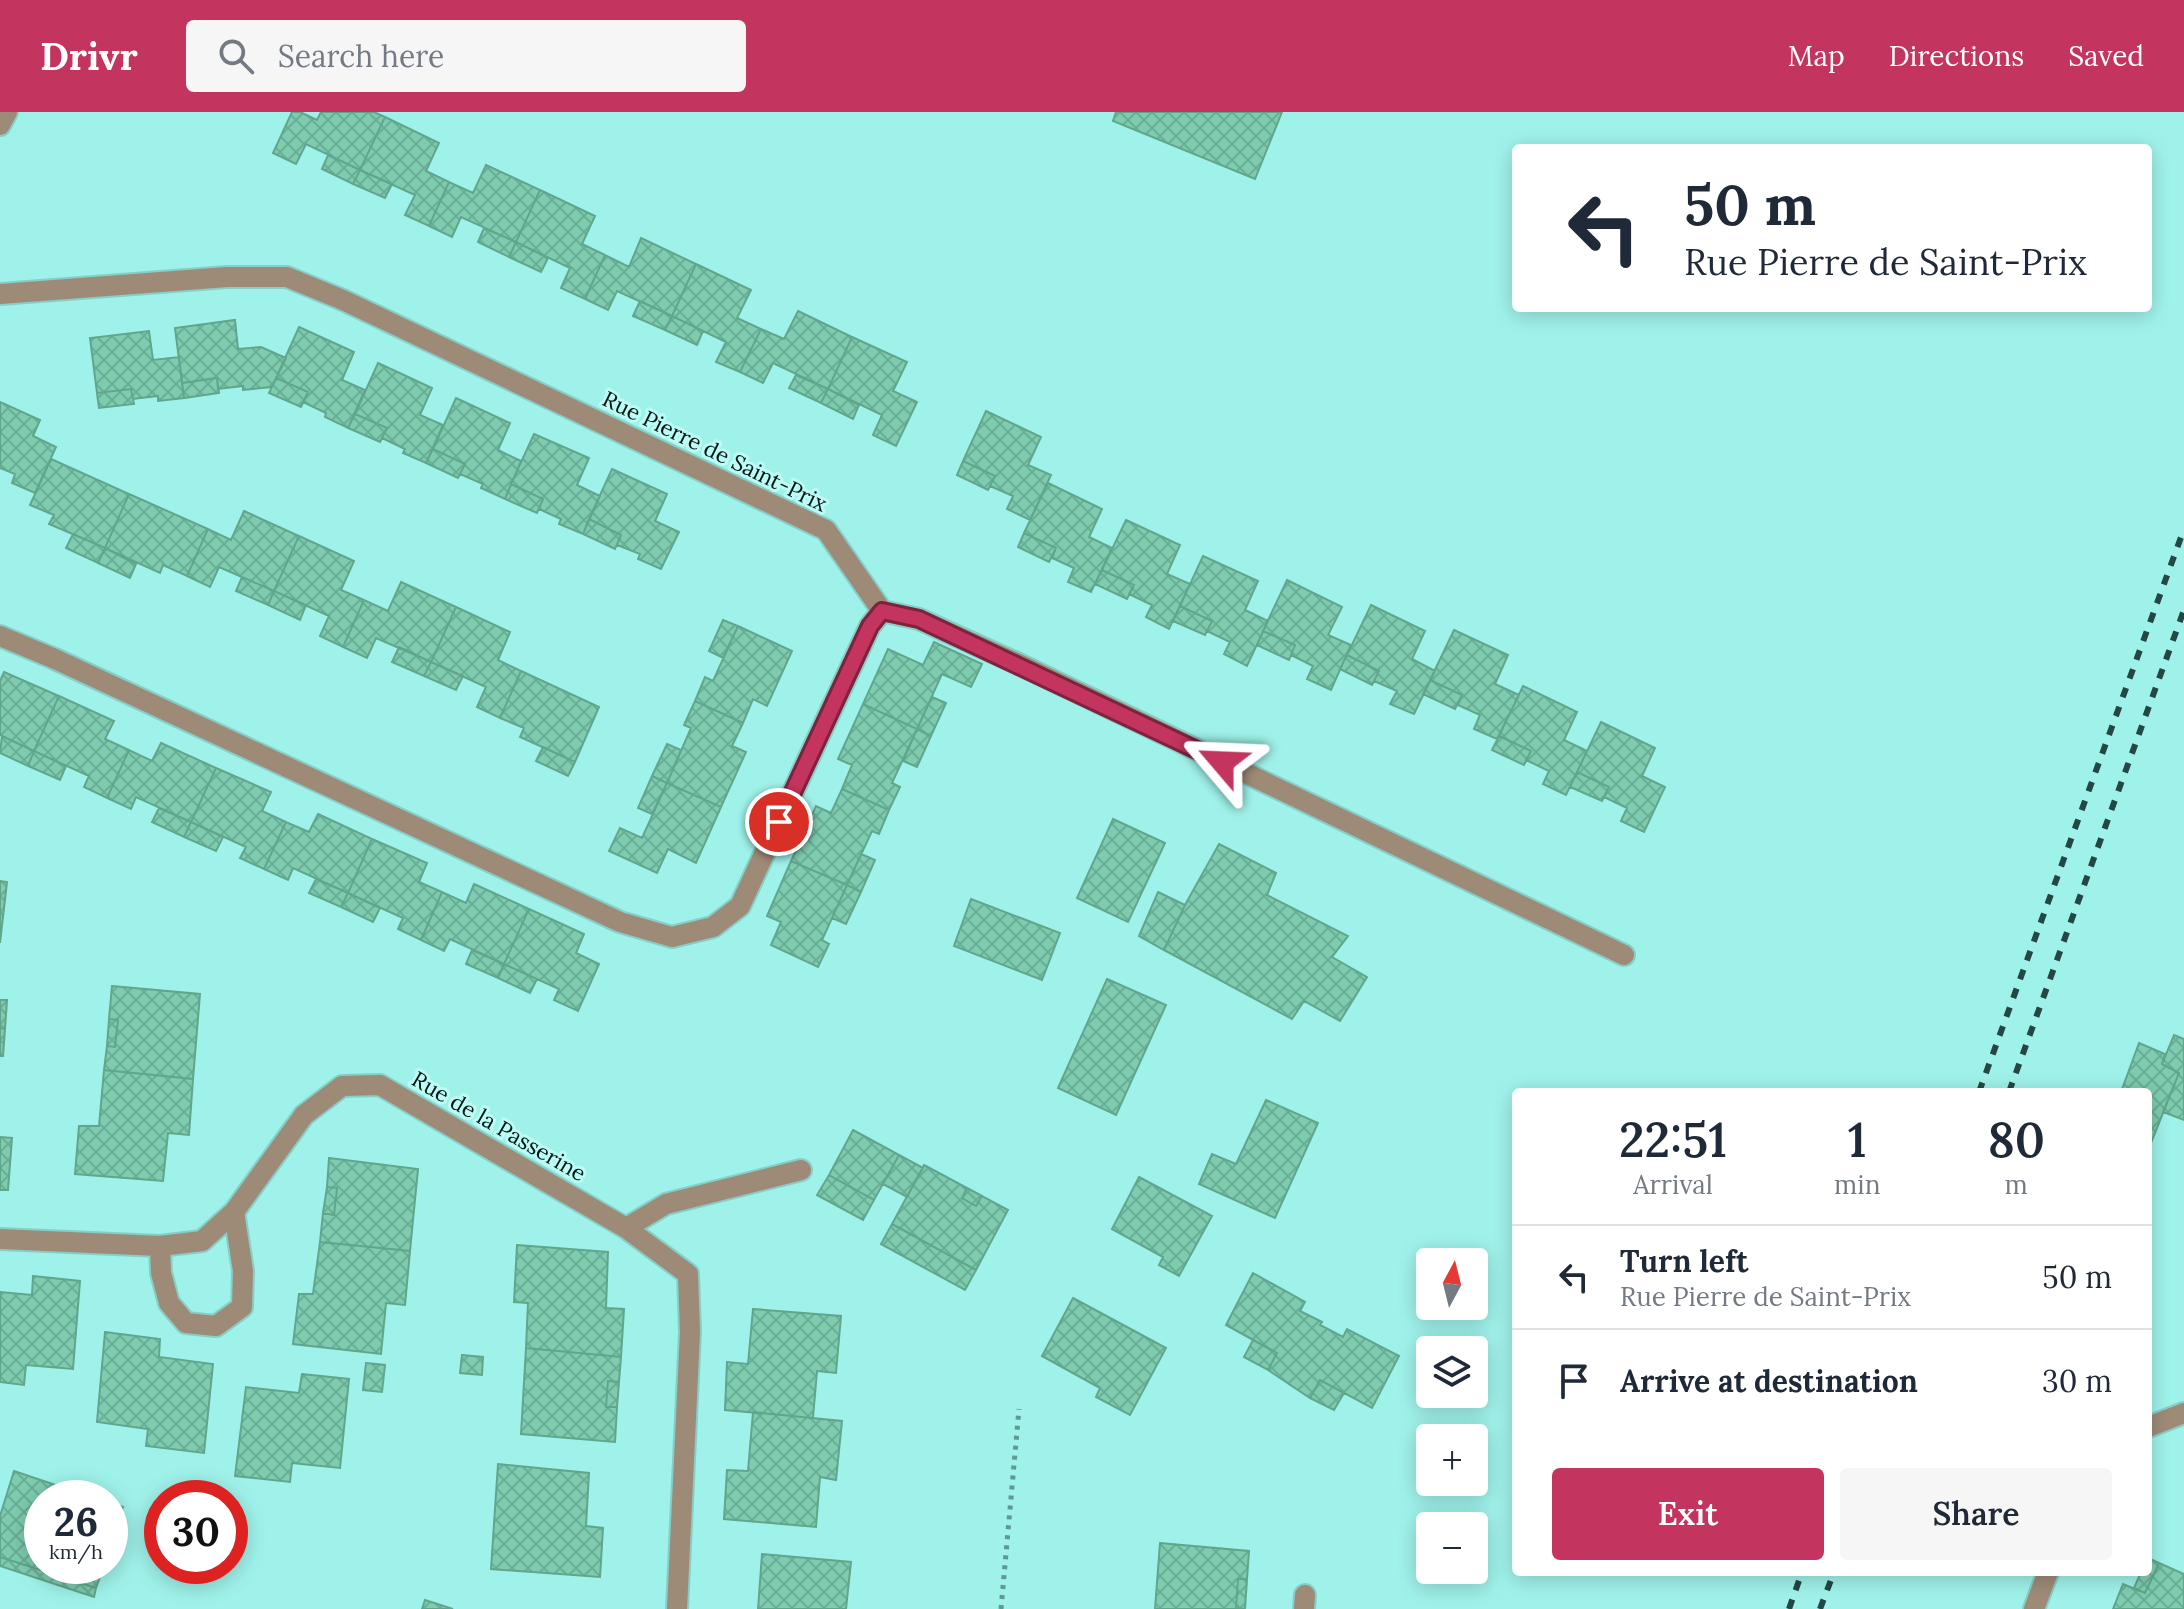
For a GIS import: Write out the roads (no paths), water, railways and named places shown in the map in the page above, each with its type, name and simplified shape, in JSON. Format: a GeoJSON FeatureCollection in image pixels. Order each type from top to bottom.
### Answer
{"type":"FeatureCollection","features":[{"type":"Feature","properties":{"kind":"street"},"geometry":{"type":"LineString","coordinates":[[0,125],[7,112]]}},
{"type":"Feature","properties":{"kind":"street","name":"Rue Pierre de Saint-Prix"},"geometry":{"type":"LineString","coordinates":[[0,294],[227,277],[287,277],[343,300],[826,530],[882,611]]}},
{"type":"Feature","properties":{"kind":"street"},"geometry":{"type":"LineString","coordinates":[[0,636],[620,922],[672,937],[713,927],[740,906],[870,626],[882,611],[919,619],[1021,665],[1624,955]]}},
{"type":"Feature","properties":{"kind":"street","name":"Rue de la Passerine"},"geometry":{"type":"LineString","coordinates":[[0,1239],[160,1246],[202,1241],[234,1212],[304,1115],[342,1086],[380,1085],[626,1228],[688,1274],[690,1332],[677,1609]]}},
{"type":"Feature","properties":{"kind":"street"},"geometry":{"type":"LineString","coordinates":[[626,1228],[666,1204],[801,1170]]}},
{"type":"Feature","properties":{"kind":"street"},"geometry":{"type":"LineString","coordinates":[[160,1246],[161,1273],[169,1303],[186,1323],[216,1326],[242,1307],[243,1271],[234,1212]]}},
{"type":"Feature","properties":{"kind":"street"},"geometry":{"type":"LineString","coordinates":[[2152,1425],[2184,1413]]}},
{"type":"Feature","properties":{"kind":"street"},"geometry":{"type":"LineString","coordinates":[[2034,1609],[2046,1576]]}},
{"type":"Feature","properties":{"kind":"railway"},"geometry":{"type":"LineString","coordinates":[[1980,1088],[2184,529]]}},
{"type":"Feature","properties":{"kind":"railway"},"geometry":{"type":"LineString","coordinates":[[2010,1088],[2184,610]]}},
{"type":"Feature","properties":{"kind":"railway"},"geometry":{"type":"LineString","coordinates":[[1789,1609],[1801,1576]]}},
{"type":"Feature","properties":{"kind":"railway"},"geometry":{"type":"LineString","coordinates":[[1820,1609],[1832,1576]]}}]}
